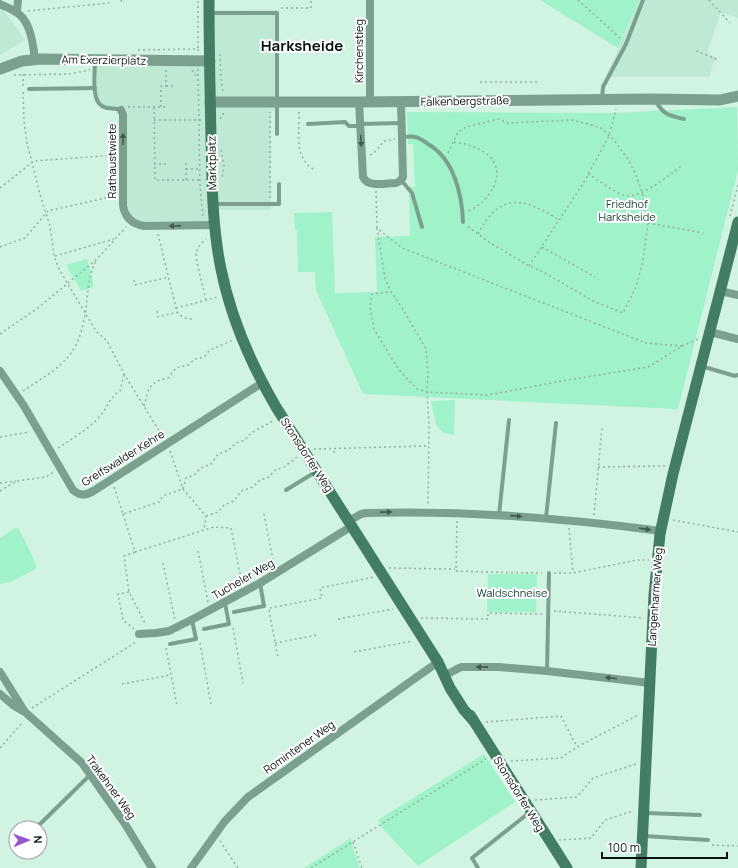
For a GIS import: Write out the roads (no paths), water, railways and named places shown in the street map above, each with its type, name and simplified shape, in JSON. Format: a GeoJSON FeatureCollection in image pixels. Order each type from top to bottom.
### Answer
{"type":"FeatureCollection","features":[{"type":"Feature","properties":{"kind":"main road","name":"Marktplatz"},"geometry":{"type":"LineString","coordinates":[[208,0],[212,204],[214,225]]}},
{"type":"Feature","properties":{"kind":"main road","name":"Langenharmer Weg"},"geometry":{"type":"LineString","coordinates":[[642,868],[643,836],[640,812],[650,683],[655,582],[661,531],[675,466],[720,291],[734,250],[738,222]]}},
{"type":"Feature","properties":{"kind":"main road","name":"Stonsdorfer Weg"},"geometry":{"type":"LineString","coordinates":[[214,225],[221,269],[230,305],[246,349],[262,383],[442,670],[464,710],[478,722],[494,754],[567,868]]}},
{"type":"Feature","properties":{"kind":"street"},"geometry":{"type":"LineString","coordinates":[[18,0],[19,14]]}},
{"type":"Feature","properties":{"kind":"street","name":"Kirchenstieg"},"geometry":{"type":"LineString","coordinates":[[370,0],[364,102],[360,125],[363,178],[368,183],[396,183],[401,180]]}},
{"type":"Feature","properties":{"kind":"street"},"geometry":{"type":"LineString","coordinates":[[0,4],[19,14],[26,22],[35,59]]}},
{"type":"Feature","properties":{"kind":"street","name":"Am Exerzierplatz"},"geometry":{"type":"LineString","coordinates":[[0,69],[16,63],[35,59],[210,61]]}},
{"type":"Feature","properties":{"kind":"street","name":"Falkenbergstraße"},"geometry":{"type":"LineString","coordinates":[[720,100],[738,96]]}},
{"type":"Feature","properties":{"kind":"street","name":"Falkenbergstraße"},"geometry":{"type":"LineString","coordinates":[[210,102],[401,102],[655,99],[720,100],[738,103]]}},
{"type":"Feature","properties":{"kind":"street"},"geometry":{"type":"LineString","coordinates":[[401,102],[403,176],[401,180]]}},
{"type":"Feature","properties":{"kind":"street","name":"Rathaustwiete"},"geometry":{"type":"LineString","coordinates":[[123,109],[123,206],[131,221],[142,226],[214,225]]}},
{"type":"Feature","properties":{"kind":"street"},"geometry":{"type":"LineString","coordinates":[[720,291],[738,295]]}},
{"type":"Feature","properties":{"kind":"street"},"geometry":{"type":"LineString","coordinates":[[710,332],[738,339]]}},
{"type":"Feature","properties":{"kind":"street","name":"Greifswalder Kehre"},"geometry":{"type":"LineString","coordinates":[[0,371],[39,431],[74,490],[79,494],[89,494],[262,383]]}},
{"type":"Feature","properties":{"kind":"street"},"geometry":{"type":"LineString","coordinates":[[350,523],[364,513],[428,512],[546,518],[594,522],[661,531]]}},
{"type":"Feature","properties":{"kind":"street","name":"Tucheler Weg"},"geometry":{"type":"LineString","coordinates":[[139,634],[161,632],[176,628],[210,611],[276,573],[350,523]]}},
{"type":"Feature","properties":{"kind":"street","name":"Romintener Weg"},"geometry":{"type":"LineString","coordinates":[[191,868],[225,821],[248,797],[442,670],[460,667],[512,668],[650,683]]}},
{"type":"Feature","properties":{"kind":"street","name":"Trakehner Weg"},"geometry":{"type":"LineString","coordinates":[[0,672],[27,714]]}},
{"type":"Feature","properties":{"kind":"street","name":"Trakehner Weg"},"geometry":{"type":"LineString","coordinates":[[0,694],[27,714],[82,763],[125,824],[152,868]]}},
{"type":"Feature","properties":{"kind":"lane"},"geometry":{"type":"LineString","coordinates":[[602,100],[603,87],[626,44],[643,0]]}},
{"type":"Feature","properties":{"kind":"lane"},"geometry":{"type":"LineString","coordinates":[[209,13],[277,13],[273,102],[277,134]]}},
{"type":"Feature","properties":{"kind":"lane"},"geometry":{"type":"LineString","coordinates":[[95,60],[96,98],[100,105],[106,108],[123,109]]}},
{"type":"Feature","properties":{"kind":"lane"},"geometry":{"type":"LineString","coordinates":[[29,89],[95,88]]}},
{"type":"Feature","properties":{"kind":"lane"},"geometry":{"type":"LineString","coordinates":[[655,99],[660,109],[670,116],[684,119]]}},
{"type":"Feature","properties":{"kind":"lane"},"geometry":{"type":"LineString","coordinates":[[308,124],[345,122],[349,126],[402,123]]}},
{"type":"Feature","properties":{"kind":"lane"},"geometry":{"type":"LineString","coordinates":[[402,138],[414,137],[421,139],[437,149],[444,158],[455,181],[462,213],[462,222]]}},
{"type":"Feature","properties":{"kind":"lane"},"geometry":{"type":"LineString","coordinates":[[401,180],[412,193],[422,227]]}},
{"type":"Feature","properties":{"kind":"lane"},"geometry":{"type":"LineString","coordinates":[[212,204],[279,204],[279,184]]}},
{"type":"Feature","properties":{"kind":"lane"},"geometry":{"type":"LineString","coordinates":[[701,366],[735,376],[738,375]]}},
{"type":"Feature","properties":{"kind":"lane"},"geometry":{"type":"LineString","coordinates":[[499,515],[509,420]]}},
{"type":"Feature","properties":{"kind":"lane"},"geometry":{"type":"LineString","coordinates":[[546,518],[556,423]]}},
{"type":"Feature","properties":{"kind":"lane"},"geometry":{"type":"LineString","coordinates":[[286,490],[317,471]]}},
{"type":"Feature","properties":{"kind":"lane"},"geometry":{"type":"LineString","coordinates":[[547,671],[549,573]]}},
{"type":"Feature","properties":{"kind":"lane"},"geometry":{"type":"LineString","coordinates":[[234,612],[264,606],[260,583]]}},
{"type":"Feature","properties":{"kind":"lane"},"geometry":{"type":"LineString","coordinates":[[204,629],[229,624],[225,603]]}},
{"type":"Feature","properties":{"kind":"lane"},"geometry":{"type":"LineString","coordinates":[[170,644],[196,639],[192,620]]}},
{"type":"Feature","properties":{"kind":"lane"},"geometry":{"type":"LineString","coordinates":[[44,820],[91,775]]}},
{"type":"Feature","properties":{"kind":"lane"},"geometry":{"type":"LineString","coordinates":[[478,868],[472,858],[530,812]]}},
{"type":"Feature","properties":{"kind":"lane"},"geometry":{"type":"LineString","coordinates":[[640,812],[700,815]]}},
{"type":"Feature","properties":{"kind":"lane"},"geometry":{"type":"LineString","coordinates":[[643,836],[708,840]]}},
{"type":"Feature","properties":{"kind":"district","name":"Harksheide"},"geometry":{"type":"Point","coordinates":[302,46]}},
{"type":"Feature","properties":{"kind":"park label","name":"Friedhof Harksheide"},"geometry":{"type":"Point","coordinates":[627,210]}},
{"type":"Feature","properties":{"kind":"park label","name":"Waldschneise"},"geometry":{"type":"Point","coordinates":[512,593]}}]}
